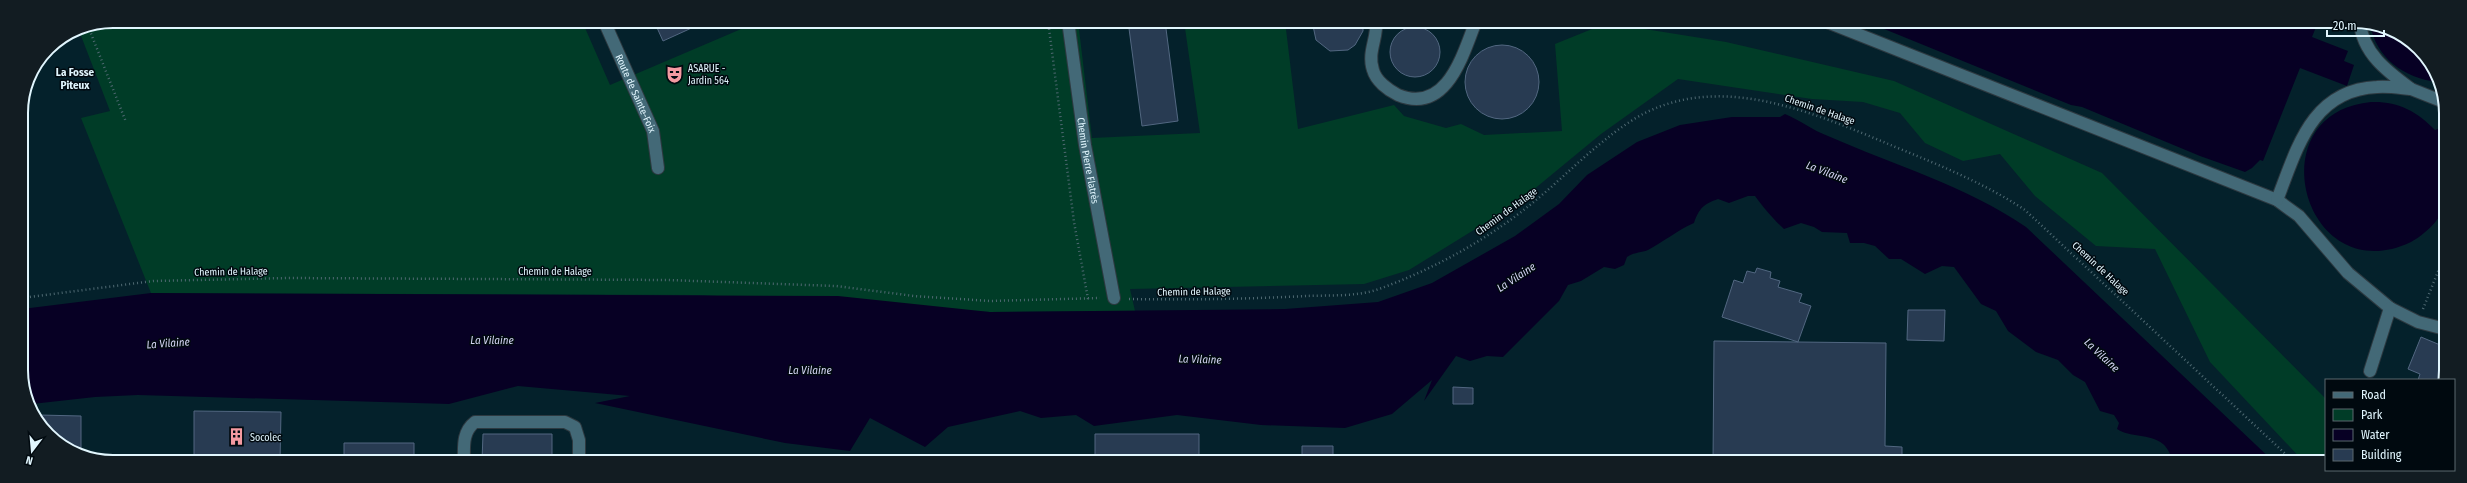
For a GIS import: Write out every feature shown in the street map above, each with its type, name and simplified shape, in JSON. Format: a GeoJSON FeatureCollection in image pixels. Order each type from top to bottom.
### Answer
{"type":"FeatureCollection","features":[{"type":"Feature","properties":{"kind":"street","name":"Route de Sainte-Foix"},"geometry":{"type":"LineString","coordinates":[[607,28],[653,131],[658,168]]}},
{"type":"Feature","properties":{"kind":"street","name":"Chemin Pierre Flatrès"},"geometry":{"type":"LineString","coordinates":[[1069,28],[1085,145],[1114,298]]}},
{"type":"Feature","properties":{"kind":"street"},"geometry":{"type":"LineString","coordinates":[[1375,28],[1371,48],[1373,71],[1390,91],[1416,98],[1430,96],[1450,81],[1473,28]]}},
{"type":"Feature","properties":{"kind":"street"},"geometry":{"type":"LineString","coordinates":[[1842,28],[2277,200],[2299,216],[2348,273],[2390,308],[2418,322],[2439,327]]}},
{"type":"Feature","properties":{"kind":"street"},"geometry":{"type":"LineString","coordinates":[[2360,29],[2373,56],[2385,70],[2411,89],[2437,99]]}},
{"type":"Feature","properties":{"kind":"street"},"geometry":{"type":"LineString","coordinates":[[2277,200],[2303,133],[2323,107],[2352,91],[2377,87],[2411,89]]}},
{"type":"Feature","properties":{"kind":"street"},"geometry":{"type":"LineString","coordinates":[[2370,372],[2390,308]]}},
{"type":"Feature","properties":{"kind":"street"},"geometry":{"type":"LineString","coordinates":[[464,455],[464,439],[469,427],[475,422],[565,422],[575,427],[579,440],[579,455]]}},
{"type":"Feature","properties":{"kind":"path","name":"Chemin de Halage"},"geometry":{"type":"LineString","coordinates":[[28,297],[153,281],[305,278],[676,280],[836,286],[914,296],[990,300],[1088,299],[1074,222],[1049,28]]}},
{"type":"Feature","properties":{"kind":"path"},"geometry":{"type":"LineString","coordinates":[[90,32],[126,122]]}},
{"type":"Feature","properties":{"kind":"path","name":"Chemin de Halage"},"geometry":{"type":"LineString","coordinates":[[1114,298],[1181,300],[1274,297],[1375,291],[1430,268],[1482,239],[1526,208],[1610,137],[1631,121],[1651,110],[1691,99],[1718,97],[1779,103],[1852,128],[1958,173],[1996,191],[2025,210],[2287,455]]}},
{"type":"Feature","properties":{"kind":"path"},"geometry":{"type":"LineString","coordinates":[[2418,322],[2439,269]]}},
{"type":"Feature","properties":{"kind":"green space"},"geometry":{"type":"Polygon","coordinates":[[[108,28],[585,28],[610,85],[744,28],[1079,28],[1092,138],[1200,133],[1185,28],[1286,28],[1298,129],[1394,105],[1404,116],[1446,128],[1461,124],[1484,135],[1562,131],[1555,44],[1595,28],[1638,28],[1726,42],[1894,81],[2102,173],[2325,398],[2325,455],[2297,455],[2210,362],[2155,249],[2096,246],[2035,196],[2000,154],[1963,161],[1925,143],[1900,113],[1863,102],[1812,99],[1678,79],[1601,134],[1516,204],[1409,270],[1364,284],[1130,289],[1135,311],[990,312],[699,295],[151,293],[81,118],[110,111],[81,35],[108,28]]]}},
{"type":"Feature","properties":{"kind":"water"},"geometry":{"type":"Polygon","coordinates":[[[1882,28],[2316,28],[2312,37],[2348,51],[2344,61],[2354,65],[2347,86],[2300,68],[2263,161],[2260,160],[2252,168],[2245,172],[2200,156],[2082,107],[2071,105],[1882,28]]]}},
{"type":"Feature","properties":{"kind":"water"},"geometry":{"type":"Polygon","coordinates":[[[2372,30],[2401,42],[2418,57],[2425,66],[2432,81],[2413,76],[2393,64],[2378,47],[2372,30]]]}},
{"type":"Feature","properties":{"kind":"water"},"geometry":{"type":"Polygon","coordinates":[[[2371,102],[2389,103],[2406,108],[2421,117],[2435,130],[2439,128],[2439,216],[2432,226],[2411,242],[2374,251],[2343,243],[2321,223],[2307,195],[2304,165],[2313,136],[2335,113],[2371,102]]]}},
{"type":"Feature","properties":{"kind":"water","name":"La Vilaine"},"geometry":{"type":"Polygon","coordinates":[[[1785,114],[1822,134],[1954,188],[2003,213],[2026,227],[2267,455],[2171,455],[2163,444],[2152,438],[2122,432],[2117,429],[2119,423],[2114,415],[2100,411],[2085,382],[2073,375],[2058,360],[2036,352],[2008,331],[1996,311],[1981,304],[1954,267],[1942,266],[1925,274],[1901,259],[1889,259],[1875,246],[1864,243],[1850,243],[1847,233],[1822,232],[1814,227],[1801,223],[1784,229],[1768,213],[1755,196],[1748,196],[1729,203],[1718,199],[1709,203],[1700,210],[1694,223],[1648,250],[1630,255],[1627,257],[1624,265],[1615,269],[1604,267],[1581,281],[1568,285],[1559,301],[1503,357],[1487,356],[1470,361],[1456,356],[1424,401],[1432,380],[1392,414],[1345,428],[1261,425],[1177,415],[1094,426],[1076,415],[1041,418],[1020,411],[948,427],[925,447],[870,418],[850,451],[785,443],[595,403],[630,396],[518,386],[449,404],[138,395],[95,397],[36,404],[31,392],[28,375],[28,308],[151,293],[838,296],[990,312],[1285,309],[1378,302],[1432,283],[1515,236],[1559,204],[1587,175],[1637,142],[1680,125],[1732,117],[1780,117],[1785,114]]]}},
{"type":"Feature","properties":{"kind":"building"},"geometry":{"type":"Polygon","coordinates":[[[657,28],[692,28],[663,41],[657,28]]]}},
{"type":"Feature","properties":{"kind":"building"},"geometry":{"type":"Polygon","coordinates":[[[1129,28],[1166,28],[1178,121],[1142,126],[1129,28]]]}},
{"type":"Feature","properties":{"kind":"building"},"geometry":{"type":"Polygon","coordinates":[[[1313,28],[1363,28],[1363,31],[1355,45],[1348,50],[1330,51],[1316,40],[1313,28]]]}},
{"type":"Feature","properties":{"kind":"building"},"geometry":{"type":"Polygon","coordinates":[[[1410,28],[1420,28],[1429,32],[1435,38],[1439,47],[1439,57],[1435,66],[1424,75],[1415,77],[1406,75],[1395,66],[1390,52],[1395,38],[1401,32],[1410,28]]]}},
{"type":"Feature","properties":{"kind":"building"},"geometry":{"type":"Polygon","coordinates":[[[1495,45],[1509,45],[1523,51],[1533,61],[1539,75],[1537,96],[1533,103],[1523,113],[1509,119],[1495,119],[1481,113],[1471,103],[1465,89],[1465,75],[1471,61],[1481,51],[1495,45]]]}},
{"type":"Feature","properties":{"kind":"building"},"geometry":{"type":"Polygon","coordinates":[[[1757,268],[1771,272],[1770,278],[1780,281],[1778,287],[1802,294],[1799,302],[1811,306],[1798,342],[1722,317],[1734,280],[1743,283],[1747,271],[1755,273],[1757,268]]]}},
{"type":"Feature","properties":{"kind":"building"},"geometry":{"type":"Polygon","coordinates":[[[1908,310],[1945,310],[1944,341],[1907,340],[1908,310]]]}},
{"type":"Feature","properties":{"kind":"building"},"geometry":{"type":"Polygon","coordinates":[[[2421,337],[2439,344],[2438,379],[2418,379],[2420,374],[2408,369],[2421,337]]]}},
{"type":"Feature","properties":{"kind":"building"},"geometry":{"type":"Polygon","coordinates":[[[1714,341],[1886,343],[1885,446],[1902,447],[1902,455],[1713,455],[1714,341]]]}},
{"type":"Feature","properties":{"kind":"building"},"geometry":{"type":"Polygon","coordinates":[[[1453,387],[1473,388],[1473,404],[1453,404],[1453,387]]]}},
{"type":"Feature","properties":{"kind":"building","name":"Socolec"},"geometry":{"type":"Polygon","coordinates":[[[194,411],[281,412],[280,455],[194,455],[194,411]]]}},
{"type":"Feature","properties":{"kind":"building"},"geometry":{"type":"Polygon","coordinates":[[[41,415],[81,416],[81,448],[71,444],[57,434],[41,415]]]}},
{"type":"Feature","properties":{"kind":"building"},"geometry":{"type":"Polygon","coordinates":[[[483,434],[552,434],[552,455],[482,455],[483,434]]]}},
{"type":"Feature","properties":{"kind":"building"},"geometry":{"type":"Polygon","coordinates":[[[1095,434],[1199,434],[1199,455],[1095,455],[1095,434]]]}},
{"type":"Feature","properties":{"kind":"building"},"geometry":{"type":"Polygon","coordinates":[[[344,443],[414,443],[414,455],[344,455],[344,443]]]}},
{"type":"Feature","properties":{"kind":"building"},"geometry":{"type":"Polygon","coordinates":[[[1302,446],[1333,446],[1333,455],[1302,455],[1302,446]]]}},
{"type":"Feature","properties":{"kind":"place","name":"ASARUE - Jardin 564"},"geometry":{"type":"Point","coordinates":[675,74]}},
{"type":"Feature","properties":{"kind":"place","name":"Socolec"},"geometry":{"type":"Point","coordinates":[237,437]}},
{"type":"Feature","properties":{"kind":"district","name":"La Fosse Piteux"},"geometry":{"type":"Point","coordinates":[75,78]}}]}
